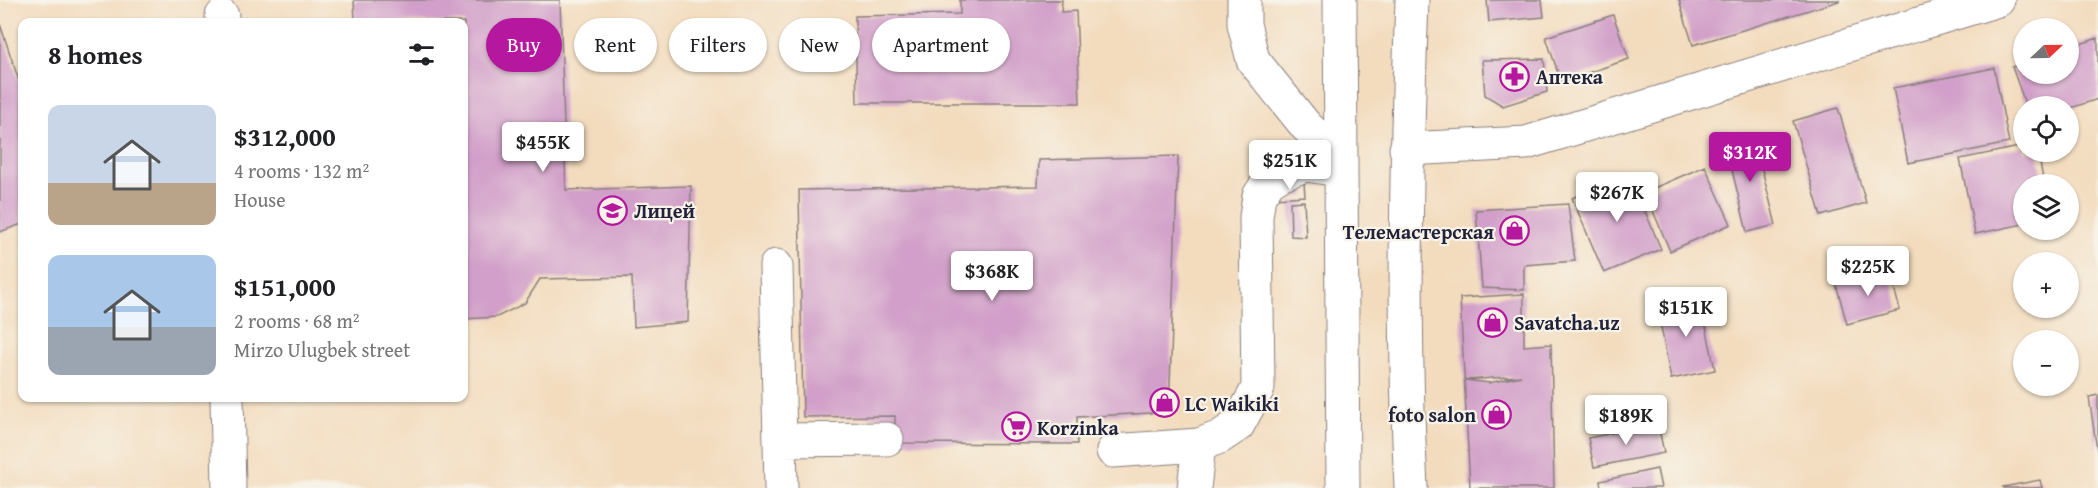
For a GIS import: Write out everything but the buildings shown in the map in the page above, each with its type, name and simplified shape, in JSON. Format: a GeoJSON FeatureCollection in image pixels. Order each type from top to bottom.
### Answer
{"type":"FeatureCollection","features":[{"type":"Feature","properties":{"kind":"main road"},"geometry":{"type":"LineString","coordinates":[[1244,0],[1244,24],[1253,60],[1339,164]]}},
{"type":"Feature","properties":{"kind":"main road"},"geometry":{"type":"LineString","coordinates":[[1340,0],[1339,164],[1343,488]]}},
{"type":"Feature","properties":{"kind":"main road"},"geometry":{"type":"LineString","coordinates":[[1411,488],[1408,421],[1406,149],[1412,0]]}},
{"type":"Feature","properties":{"kind":"main road"},"geometry":{"type":"LineString","coordinates":[[1406,149],[1526,143],[1998,0]]}},
{"type":"Feature","properties":{"kind":"main road"},"geometry":{"type":"LineString","coordinates":[[1113,451],[1199,446],[1220,437],[1238,425],[1258,388],[1256,216],[1259,196],[1269,181],[1306,165],[1339,164]]}},
{"type":"Feature","properties":{"kind":"main road"},"geometry":{"type":"LineString","coordinates":[[776,266],[781,488]]}},
{"type":"Feature","properties":{"kind":"main road"},"geometry":{"type":"LineString","coordinates":[[227,402],[229,488]]}},
{"type":"Feature","properties":{"kind":"main road"},"geometry":{"type":"LineString","coordinates":[[780,440],[887,439]]}},
{"type":"Feature","properties":{"kind":"main road"},"geometry":{"type":"LineString","coordinates":[[1194,488],[1199,446]]}},
{"type":"Feature","properties":{"kind":"place","name":"Аптека"},"geometry":{"type":"Point","coordinates":[1515,76]}},
{"type":"Feature","properties":{"kind":"place","name":"Лицей"},"geometry":{"type":"Point","coordinates":[613,210]}},
{"type":"Feature","properties":{"kind":"place","name":"Телемастерская"},"geometry":{"type":"Point","coordinates":[1515,231]}},
{"type":"Feature","properties":{"kind":"place","name":"Savatcha.uz"},"geometry":{"type":"Point","coordinates":[1493,322]}},
{"type":"Feature","properties":{"kind":"place","name":"LC Waikiki"},"geometry":{"type":"Point","coordinates":[1164,403]}},
{"type":"Feature","properties":{"kind":"place","name":"foto salon"},"geometry":{"type":"Point","coordinates":[1497,414]}},
{"type":"Feature","properties":{"kind":"place","name":"Korzinka"},"geometry":{"type":"Point","coordinates":[1016,427]}}]}
